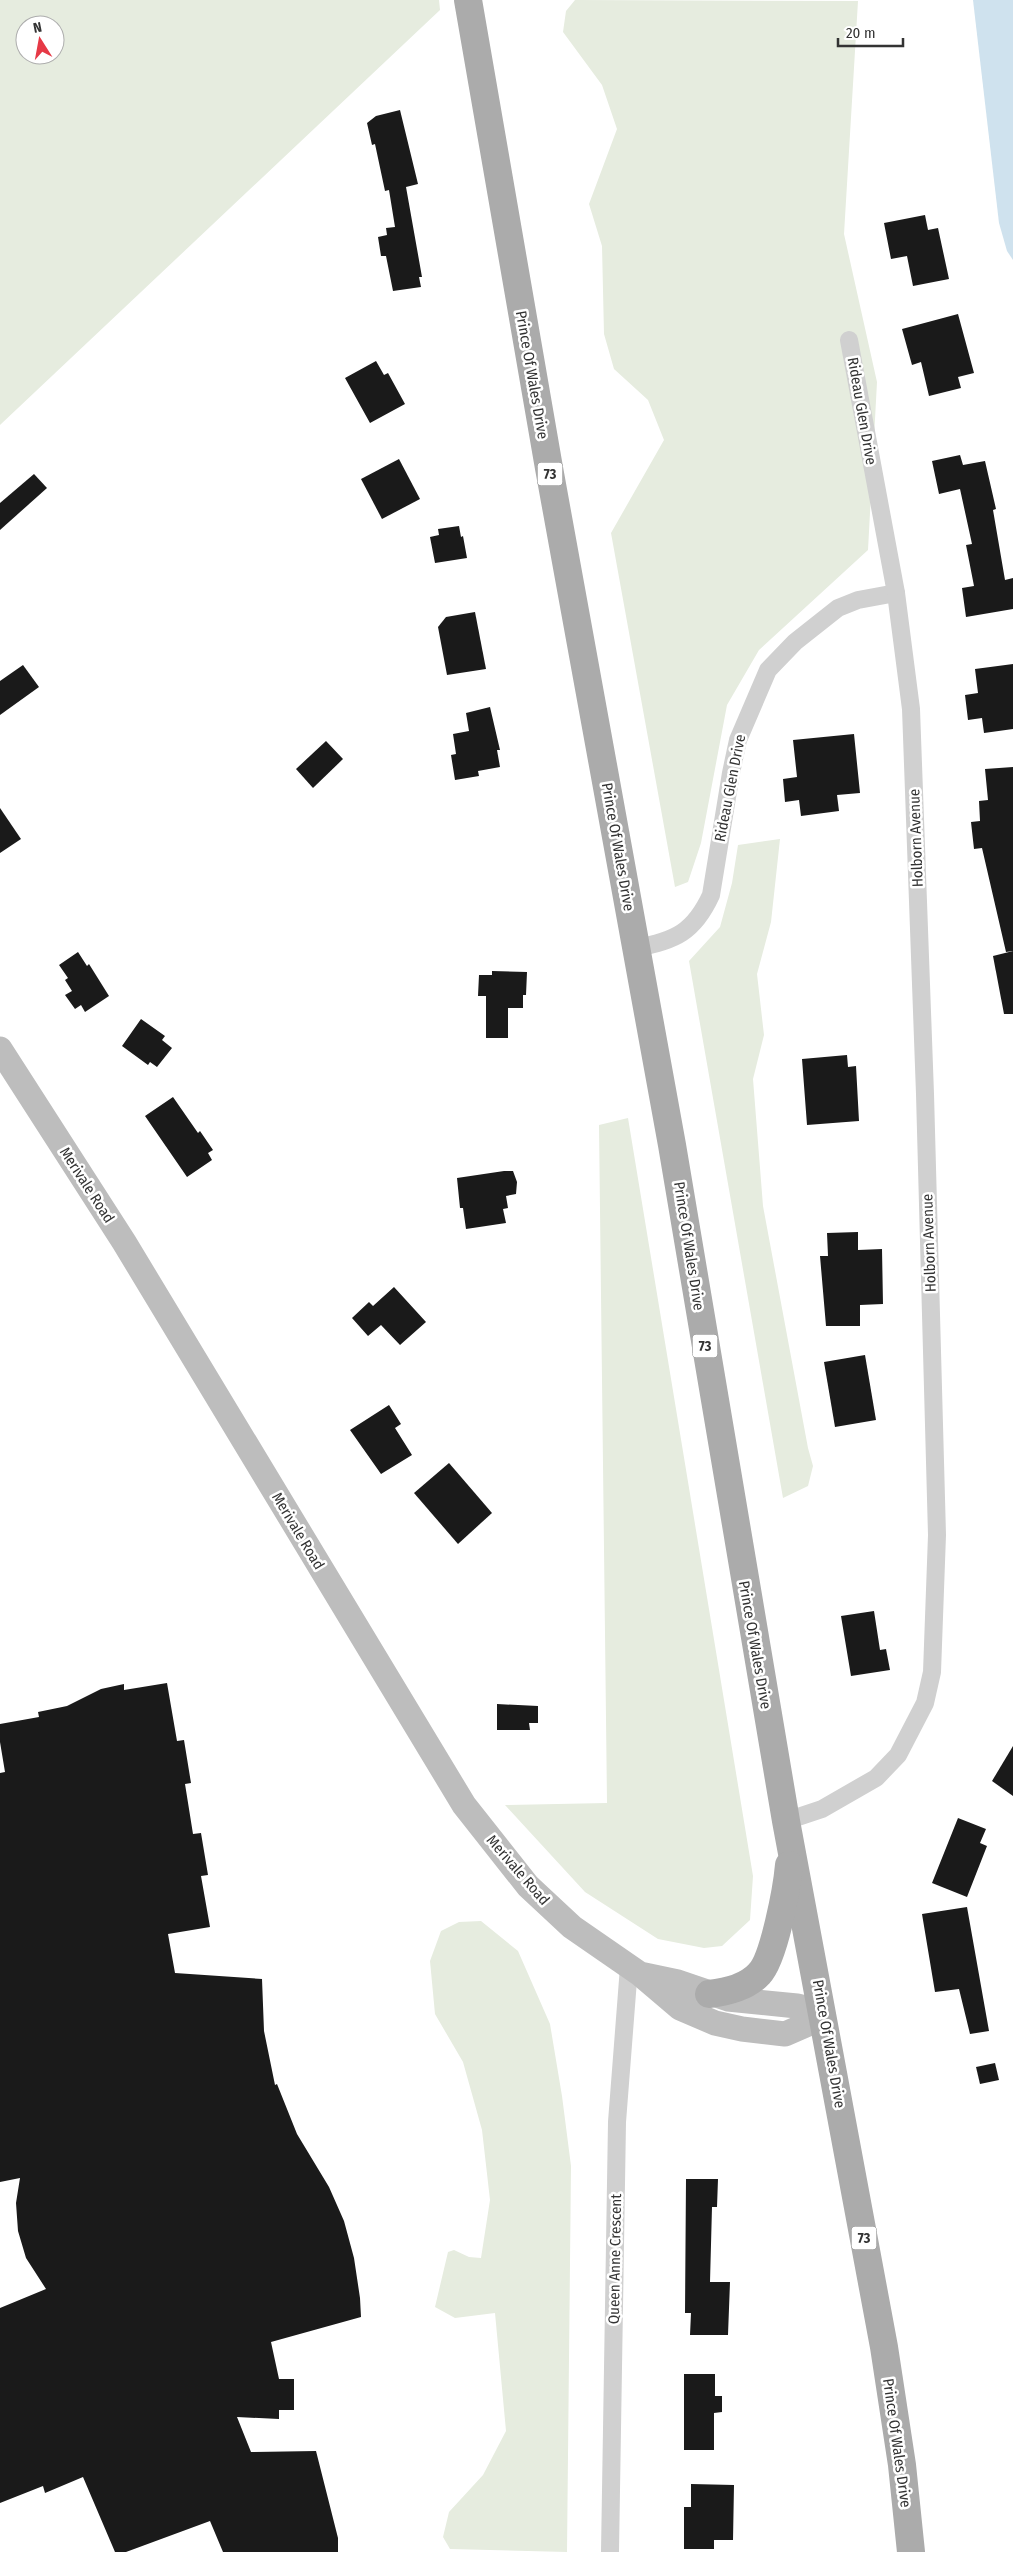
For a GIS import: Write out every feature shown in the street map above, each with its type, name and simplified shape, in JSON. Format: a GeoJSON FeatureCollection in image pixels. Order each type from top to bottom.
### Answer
{"type":"FeatureCollection","features":[{"type":"Feature","properties":{"kind":"main road","name":"Prince Of Wales Drive"},"geometry":{"type":"LineString","coordinates":[[468,0],[550,478],[672,1145],[788,1831],[884,2347],[902,2465],[911,2552]]}},
{"type":"Feature","properties":{"kind":"main road","name":"Merivale Road"},"geometry":{"type":"LineString","coordinates":[[0,1049],[124,1242],[464,1805],[528,1886],[572,1927],[635,1970],[680,2008],[692,2014],[742,2029],[785,2034],[808,2024],[822,2012]]}},
{"type":"Feature","properties":{"kind":"main road"},"geometry":{"type":"LineString","coordinates":[[709,1994],[734,1989],[752,1980],[763,1970],[777,1928],[784,1896],[788,1831]]}},
{"type":"Feature","properties":{"kind":"main road","name":"Merivale Road"},"geometry":{"type":"LineString","coordinates":[[635,1970],[678,1982],[709,1994],[744,2002],[796,2006],[822,2012]]}},
{"type":"Feature","properties":{"kind":"street","name":"Rideau Glen Drive"},"geometry":{"type":"LineString","coordinates":[[636,948],[664,943],[682,934],[695,922],[706,906],[711,894],[730,772],[738,740],[768,670],[795,642],[838,608],[858,600],[896,593],[849,340]]}},
{"type":"Feature","properties":{"kind":"street","name":"Holborn Avenue"},"geometry":{"type":"LineString","coordinates":[[788,1831],[822,1808],[876,1778],[898,1755],[925,1703],[932,1672],[937,1536],[926,1104],[911,710],[896,593]]}},
{"type":"Feature","properties":{"kind":"street","name":"Queen Anne Crescent"},"geometry":{"type":"LineString","coordinates":[[610,2552],[617,2122],[635,1970]]}},
{"type":"Feature","properties":{"kind":"shaded area"},"geometry":{"type":"Polygon","coordinates":[[[0,0],[439,0],[440,10],[0,425],[0,0]]]}},
{"type":"Feature","properties":{"kind":"shaded area"},"geometry":{"type":"Polygon","coordinates":[[[575,0],[858,1],[844,234],[877,382],[868,550],[759,650],[727,705],[701,843],[688,882],[675,887],[611,533],[664,440],[648,400],[614,369],[604,334],[602,246],[589,204],[617,129],[602,85],[563,32],[566,11],[575,0]]]}},
{"type":"Feature","properties":{"kind":"shaded area"},"geometry":{"type":"Polygon","coordinates":[[[780,839],[771,922],[757,974],[764,1035],[753,1079],[763,1206],[808,1448],[813,1466],[808,1486],[783,1498],[689,961],[720,927],[732,883],[738,845],[780,839]]]}},
{"type":"Feature","properties":{"kind":"shaded area"},"geometry":{"type":"Polygon","coordinates":[[[628,1118],[753,1876],[750,1920],[722,1946],[704,1948],[658,1939],[585,1892],[505,1805],[607,1803],[599,1125],[628,1118]]]}},
{"type":"Feature","properties":{"kind":"shaded area"},"geometry":{"type":"Polygon","coordinates":[[[481,1921],[518,1951],[550,2024],[562,2096],[571,2166],[567,2552],[450,2549],[443,2537],[449,2512],[483,2475],[506,2431],[495,2313],[455,2318],[435,2307],[448,2252],[454,2250],[469,2257],[481,2258],[490,2200],[482,2130],[463,2062],[435,2014],[430,1961],[441,1931],[459,1922],[481,1921]]]}},
{"type":"Feature","properties":{"kind":"water"},"geometry":{"type":"Polygon","coordinates":[[[973,0],[1013,0],[1013,260],[1007,251],[999,223],[973,0]]]}},
{"type":"Feature","properties":{"kind":"building"},"geometry":{"type":"Polygon","coordinates":[[[400,110],[418,184],[406,187],[422,277],[419,277],[421,287],[393,291],[386,256],[381,256],[378,237],[387,235],[386,228],[395,227],[389,190],[385,191],[375,144],[372,145],[367,123],[376,116],[400,110]]]}},
{"type":"Feature","properties":{"kind":"building"},"geometry":{"type":"Polygon","coordinates":[[[925,215],[928,230],[938,228],[949,279],[913,286],[907,256],[891,259],[884,223],[925,215]]]}},
{"type":"Feature","properties":{"kind":"building"},"geometry":{"type":"Polygon","coordinates":[[[958,314],[974,373],[958,377],[961,388],[929,396],[921,362],[912,365],[902,329],[958,314]]]}},
{"type":"Feature","properties":{"kind":"building"},"geometry":{"type":"Polygon","coordinates":[[[376,361],[384,375],[388,373],[405,404],[370,423],[345,378],[376,361]]]}},
{"type":"Feature","properties":{"kind":"building"},"geometry":{"type":"Polygon","coordinates":[[[960,455],[963,465],[985,461],[996,509],[993,510],[1005,580],[1013,578],[1013,609],[966,617],[962,588],[974,586],[966,545],[972,544],[960,489],[939,494],[932,461],[960,455]]]}},
{"type":"Feature","properties":{"kind":"building"},"geometry":{"type":"Polygon","coordinates":[[[399,459],[420,499],[382,519],[361,479],[399,459]]]}},
{"type":"Feature","properties":{"kind":"building"},"geometry":{"type":"Polygon","coordinates":[[[34,474],[47,488],[0,530],[0,503],[34,474]]]}},
{"type":"Feature","properties":{"kind":"building"},"geometry":{"type":"Polygon","coordinates":[[[459,526],[467,558],[435,563],[430,537],[439,535],[438,529],[459,526]]]}},
{"type":"Feature","properties":{"kind":"building"},"geometry":{"type":"Polygon","coordinates":[[[475,612],[486,669],[447,675],[438,627],[446,617],[475,612]]]}},
{"type":"Feature","properties":{"kind":"building"},"geometry":{"type":"Polygon","coordinates":[[[1013,664],[1013,729],[984,733],[982,718],[968,720],[965,695],[978,693],[975,669],[1013,664]]]}},
{"type":"Feature","properties":{"kind":"building"},"geometry":{"type":"Polygon","coordinates":[[[23,665],[39,687],[0,715],[0,681],[23,665]]]}},
{"type":"Feature","properties":{"kind":"building"},"geometry":{"type":"Polygon","coordinates":[[[490,707],[500,750],[497,750],[500,767],[478,771],[479,776],[455,780],[451,755],[456,754],[453,734],[469,731],[466,713],[490,707]]]}},
{"type":"Feature","properties":{"kind":"building"},"geometry":{"type":"Polygon","coordinates":[[[854,734],[860,793],[837,795],[839,811],[801,816],[799,800],[785,802],[783,779],[797,777],[793,740],[854,734]]]}},
{"type":"Feature","properties":{"kind":"building"},"geometry":{"type":"Polygon","coordinates":[[[326,741],[343,759],[313,788],[296,769],[326,741]]]}},
{"type":"Feature","properties":{"kind":"building"},"geometry":{"type":"Polygon","coordinates":[[[1013,767],[1013,951],[1006,952],[982,848],[974,849],[971,822],[980,821],[979,801],[988,800],[985,769],[1013,767]]]}},
{"type":"Feature","properties":{"kind":"building"},"geometry":{"type":"Polygon","coordinates":[[[0,808],[21,839],[0,853],[0,808]]]}},
{"type":"Feature","properties":{"kind":"building"},"geometry":{"type":"Polygon","coordinates":[[[1013,951],[1013,1014],[1004,1014],[993,956],[1013,951]]]}},
{"type":"Feature","properties":{"kind":"building"},"geometry":{"type":"Polygon","coordinates":[[[78,952],[87,966],[89,964],[109,996],[85,1012],[81,1005],[75,1009],[65,995],[72,991],[65,980],[68,978],[59,965],[78,952]]]}},
{"type":"Feature","properties":{"kind":"building"},"geometry":{"type":"Polygon","coordinates":[[[492,971],[527,972],[526,995],[523,995],[523,1008],[508,1008],[508,1038],[486,1038],[486,996],[478,996],[479,975],[492,975],[492,971]]]}},
{"type":"Feature","properties":{"kind":"building"},"geometry":{"type":"Polygon","coordinates":[[[141,1019],[165,1036],[162,1040],[172,1048],[157,1067],[150,1062],[148,1065],[122,1046],[141,1019]]]}},
{"type":"Feature","properties":{"kind":"building"},"geometry":{"type":"Polygon","coordinates":[[[847,1055],[848,1067],[856,1066],[859,1121],[807,1125],[802,1059],[847,1055]]]}},
{"type":"Feature","properties":{"kind":"building"},"geometry":{"type":"Polygon","coordinates":[[[173,1097],[198,1133],[200,1131],[213,1150],[208,1153],[212,1160],[187,1177],[145,1116],[173,1097]]]}},
{"type":"Feature","properties":{"kind":"building"},"geometry":{"type":"Polygon","coordinates":[[[513,1171],[517,1182],[516,1194],[506,1196],[508,1208],[503,1209],[506,1223],[466,1229],[463,1208],[460,1208],[457,1178],[513,1171]]]}},
{"type":"Feature","properties":{"kind":"building"},"geometry":{"type":"Polygon","coordinates":[[[858,1232],[858,1250],[882,1249],[883,1304],[860,1305],[860,1326],[826,1326],[820,1256],[828,1256],[827,1233],[858,1232]]]}},
{"type":"Feature","properties":{"kind":"building"},"geometry":{"type":"Polygon","coordinates":[[[394,1287],[426,1322],[400,1345],[381,1325],[368,1336],[352,1318],[369,1302],[373,1306],[394,1287]]]}},
{"type":"Feature","properties":{"kind":"building"},"geometry":{"type":"Polygon","coordinates":[[[865,1355],[876,1420],[835,1427],[824,1362],[865,1355]]]}},
{"type":"Feature","properties":{"kind":"building"},"geometry":{"type":"Polygon","coordinates":[[[389,1405],[401,1424],[395,1428],[412,1455],[381,1474],[350,1430],[389,1405]]]}},
{"type":"Feature","properties":{"kind":"building"},"geometry":{"type":"Polygon","coordinates":[[[449,1463],[492,1513],[458,1544],[414,1493],[449,1463]]]}},
{"type":"Feature","properties":{"kind":"building"},"geometry":{"type":"Polygon","coordinates":[[[874,1611],[880,1650],[886,1649],[890,1670],[851,1676],[841,1616],[874,1611]]]}},
{"type":"Feature","properties":{"kind":"building"},"geometry":{"type":"Polygon","coordinates":[[[167,1683],[177,1741],[184,1740],[191,1783],[185,1784],[193,1834],[201,1833],[208,1875],[201,1876],[210,1927],[168,1934],[175,1973],[262,1979],[264,2031],[275,2085],[277,2084],[297,2134],[329,2187],[344,2221],[354,2258],[360,2298],[361,2317],[271,2342],[279,2379],[294,2379],[294,2410],[279,2410],[279,2419],[237,2417],[251,2452],[316,2451],[338,2538],[338,2552],[223,2552],[210,2521],[126,2552],[115,2552],[83,2477],[45,2493],[43,2486],[0,2503],[0,2308],[46,2289],[26,2258],[18,2231],[16,2203],[20,2178],[0,2182],[0,1773],[5,1772],[0,1742],[0,1724],[39,1717],[38,1712],[67,1706],[101,1689],[124,1684],[124,1690],[167,1683]]]}},
{"type":"Feature","properties":{"kind":"building"},"geometry":{"type":"Polygon","coordinates":[[[497,1704],[538,1706],[538,1723],[529,1723],[530,1730],[497,1730],[497,1704]]]}},
{"type":"Feature","properties":{"kind":"building"},"geometry":{"type":"Polygon","coordinates":[[[1013,1746],[1013,1796],[992,1781],[1013,1746]]]}},
{"type":"Feature","properties":{"kind":"building"},"geometry":{"type":"Polygon","coordinates":[[[958,1818],[986,1829],[980,1843],[987,1846],[967,1897],[932,1883],[958,1818]]]}},
{"type":"Feature","properties":{"kind":"building"},"geometry":{"type":"Polygon","coordinates":[[[967,1907],[989,2031],[970,2034],[959,1989],[935,1992],[922,1914],[967,1907]]]}},
{"type":"Feature","properties":{"kind":"building"},"geometry":{"type":"Polygon","coordinates":[[[995,2063],[999,2080],[980,2084],[976,2067],[995,2063]]]}},
{"type":"Feature","properties":{"kind":"building"},"geometry":{"type":"Polygon","coordinates":[[[686,2179],[718,2179],[717,2207],[712,2207],[710,2282],[730,2282],[728,2335],[690,2335],[691,2313],[685,2313],[686,2179]]]}},
{"type":"Feature","properties":{"kind":"building"},"geometry":{"type":"Polygon","coordinates":[[[684,2374],[715,2374],[715,2396],[722,2396],[722,2412],[714,2413],[714,2450],[684,2450],[684,2374]]]}},
{"type":"Feature","properties":{"kind":"building"},"geometry":{"type":"Polygon","coordinates":[[[691,2484],[734,2485],[733,2540],[714,2540],[714,2549],[684,2549],[684,2507],[691,2507],[691,2484]]]}}]}
